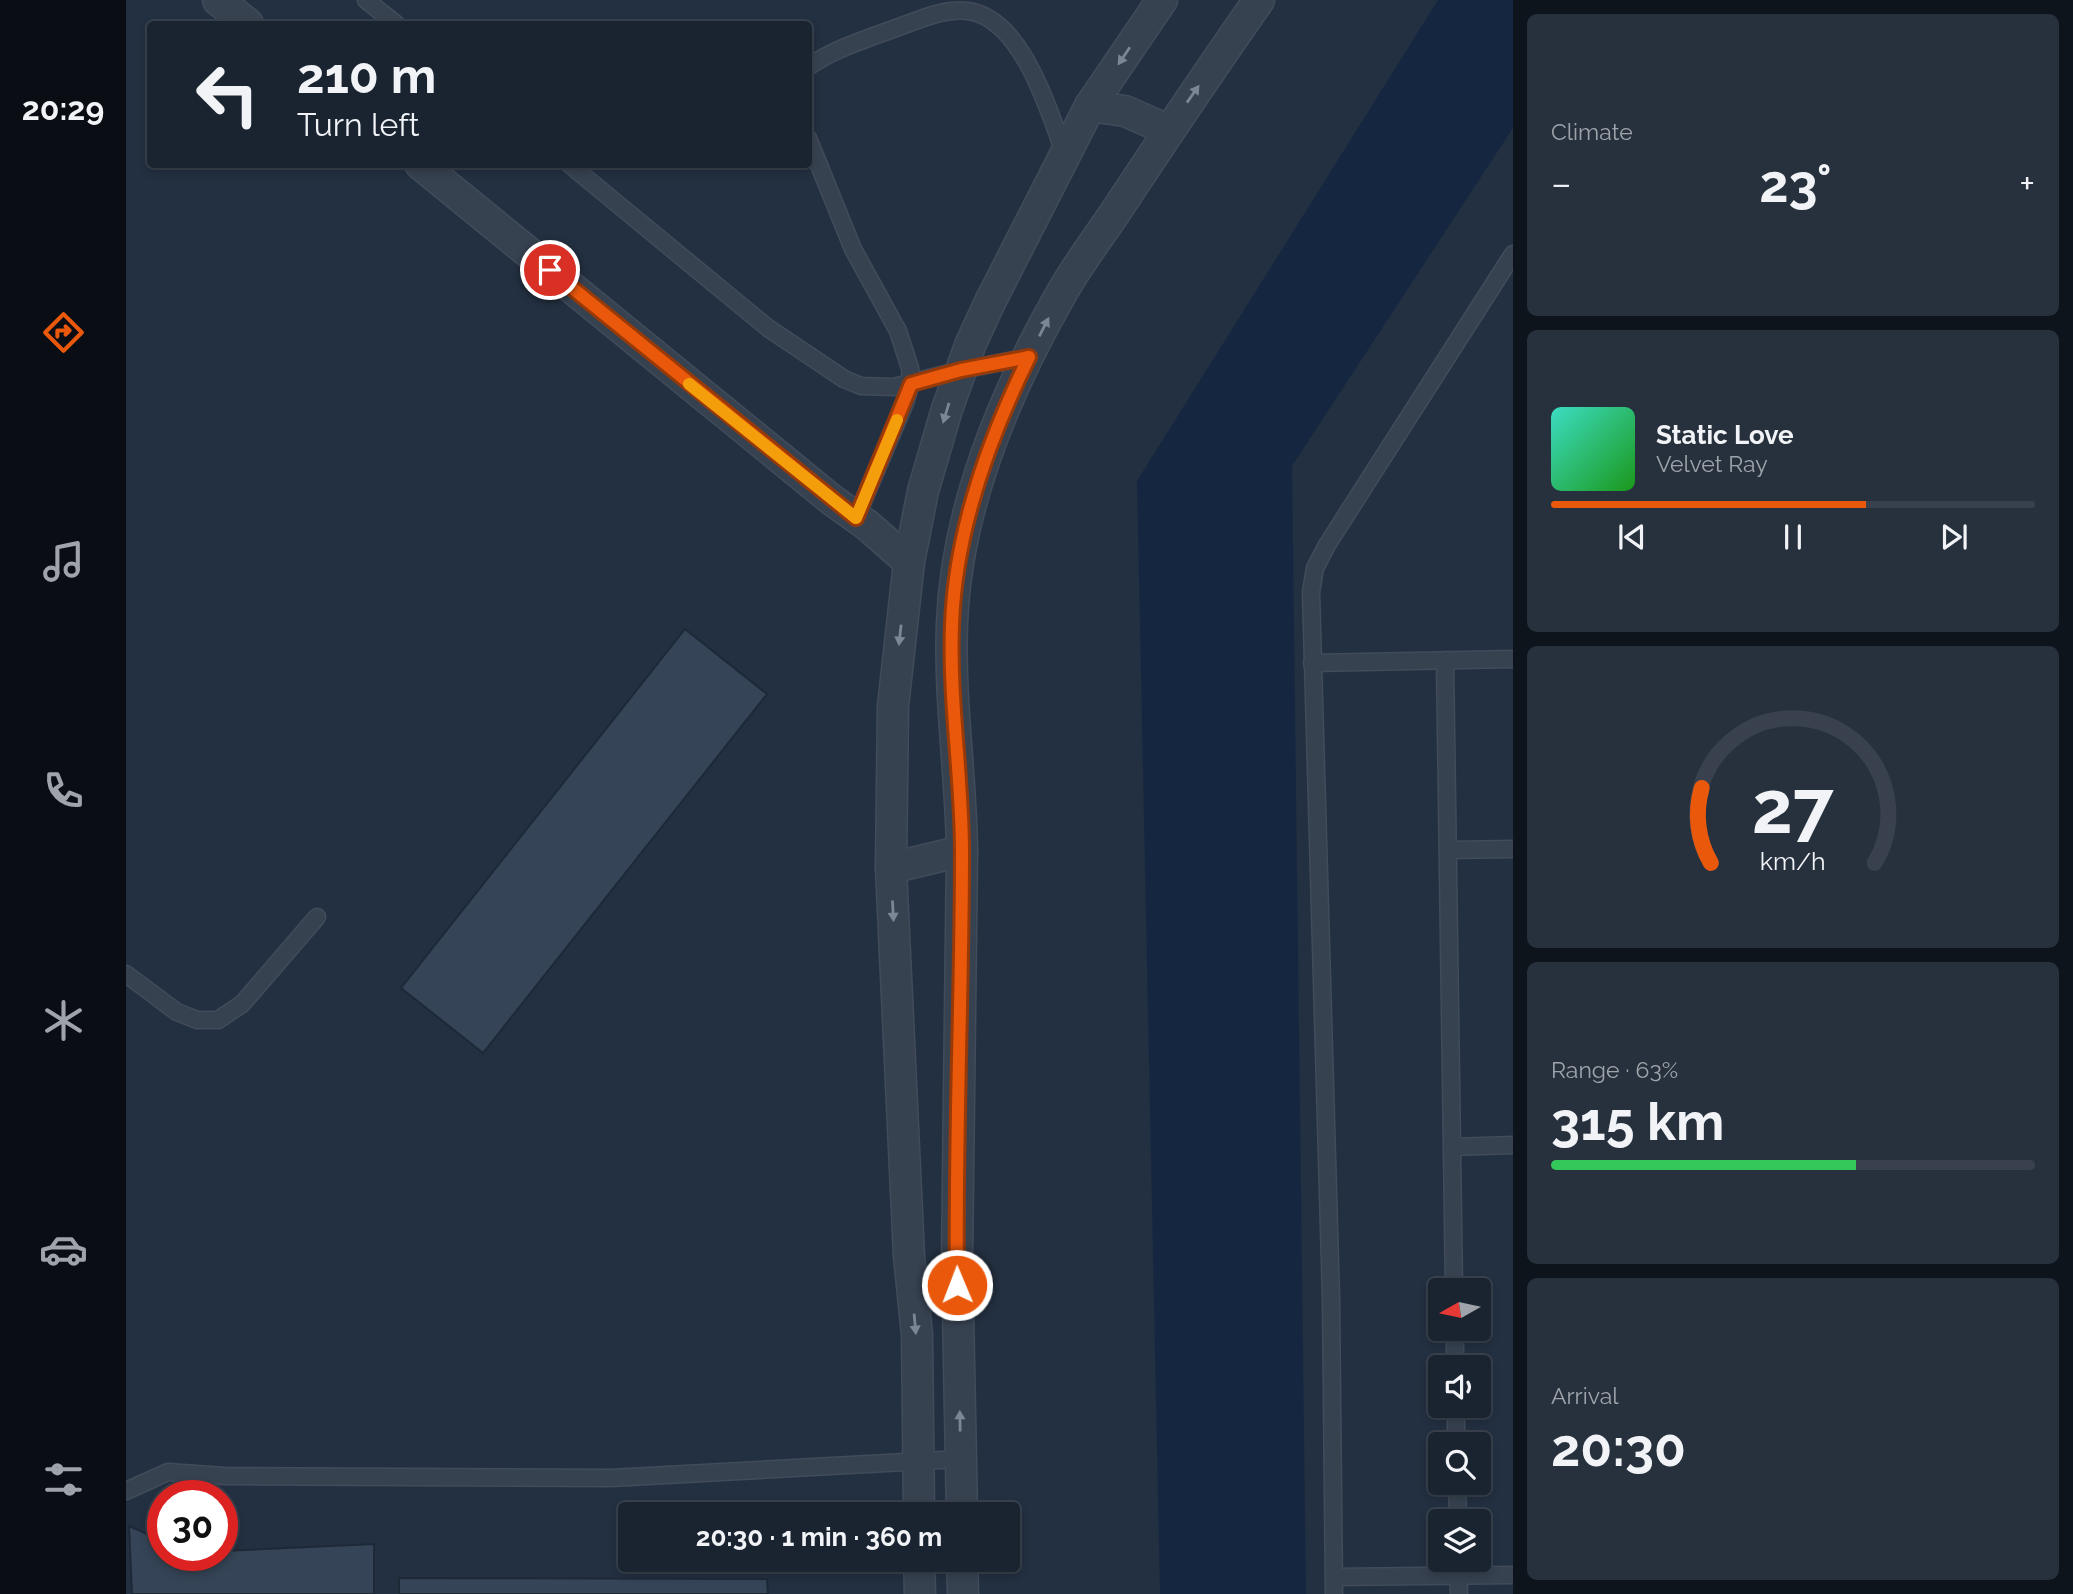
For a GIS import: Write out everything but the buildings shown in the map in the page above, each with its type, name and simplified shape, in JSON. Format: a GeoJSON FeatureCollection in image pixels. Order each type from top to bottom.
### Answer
{"type":"FeatureCollection","features":[{"type":"Feature","properties":{"kind":"street"},"geometry":{"type":"LineString","coordinates":[[218,0],[244,21]]}},
{"type":"Feature","properties":{"kind":"street"},"geometry":{"type":"LineString","coordinates":[[919,1502],[916,1335],[909,1256],[891,868],[893,706],[909,562],[923,491],[961,370],[989,302],[1090,106],[1162,0]]}},
{"type":"Feature","properties":{"kind":"street"},"geometry":{"type":"LineString","coordinates":[[962,1502],[957,1260],[962,851],[961,794],[952,681],[952,622],[963,536],[986,456],[1029,357],[1061,293],[1259,0]]}},
{"type":"Feature","properties":{"kind":"street"},"geometry":{"type":"LineString","coordinates":[[1090,106],[1125,111],[1168,131]]}},
{"type":"Feature","properties":{"kind":"street"},"geometry":{"type":"LineString","coordinates":[[425,168],[909,562]]}},
{"type":"Feature","properties":{"kind":"street"},"geometry":{"type":"LineString","coordinates":[[891,868],[962,851]]}},
{"type":"Feature","properties":{"kind":"street"},"geometry":{"type":"LineString","coordinates":[[919,1572],[920,1594]]}},
{"type":"Feature","properties":{"kind":"street"},"geometry":{"type":"LineString","coordinates":[[962,1572],[963,1594]]}},
{"type":"Feature","properties":{"kind":"lane"},"geometry":{"type":"LineString","coordinates":[[366,0],[392,21]]}},
{"type":"Feature","properties":{"kind":"lane"},"geometry":{"type":"LineString","coordinates":[[812,65],[851,45],[925,17],[948,11],[970,11],[991,20],[1014,43],[1031,66],[1065,155]]}},
{"type":"Feature","properties":{"kind":"lane"},"geometry":{"type":"LineString","coordinates":[[812,148],[853,250],[898,331],[910,368],[911,384],[856,518]]}},
{"type":"Feature","properties":{"kind":"lane"},"geometry":{"type":"LineString","coordinates":[[574,168],[768,328],[844,379],[861,386],[894,387],[1029,357]]}},
{"type":"Feature","properties":{"kind":"lane"},"geometry":{"type":"LineString","coordinates":[[1335,1594],[1331,1299],[1311,592],[1315,568],[1327,545],[1513,254]]}},
{"type":"Feature","properties":{"kind":"lane"},"geometry":{"type":"LineString","coordinates":[[1312,663],[1513,659]]}},
{"type":"Feature","properties":{"kind":"lane"},"geometry":{"type":"LineString","coordinates":[[1446,660],[1454,1278]]}},
{"type":"Feature","properties":{"kind":"lane"},"geometry":{"type":"LineString","coordinates":[[1449,850],[1513,849]]}},
{"type":"Feature","properties":{"kind":"lane"},"geometry":{"type":"LineString","coordinates":[[126,974],[177,1012],[197,1020],[218,1020],[242,1004],[317,917]]}},
{"type":"Feature","properties":{"kind":"lane"},"geometry":{"type":"LineString","coordinates":[[1452,1147],[1513,1145]]}},
{"type":"Feature","properties":{"kind":"lane"},"geometry":{"type":"LineString","coordinates":[[126,1490],[168,1472],[224,1476],[611,1478],[961,1459]]}},
{"type":"Feature","properties":{"kind":"lane"},"geometry":{"type":"LineString","coordinates":[[1458,1572],[1458,1594]]}},
{"type":"Feature","properties":{"kind":"lane"},"geometry":{"type":"LineString","coordinates":[[1334,1577],[1513,1576]]}},
{"type":"Feature","properties":{"kind":"water"},"geometry":{"type":"Polygon","coordinates":[[[1438,0],[1513,0],[1513,128],[1292,466],[1306,1594],[1160,1594],[1137,481],[1438,0]]]}},
{"type":"Feature","properties":{"kind":"slow traffic"},"geometry":{"type":"LineString","coordinates":[[689,384],[856,518],[897,420]]}},
{"type":"Feature","properties":{"kind":"route"},"geometry":{"type":"LineString","coordinates":[[550,270],[856,518],[911,384],[961,370],[1029,357],[986,456],[963,536],[952,622],[952,681],[961,794],[962,851],[957,1285]]}}]}
